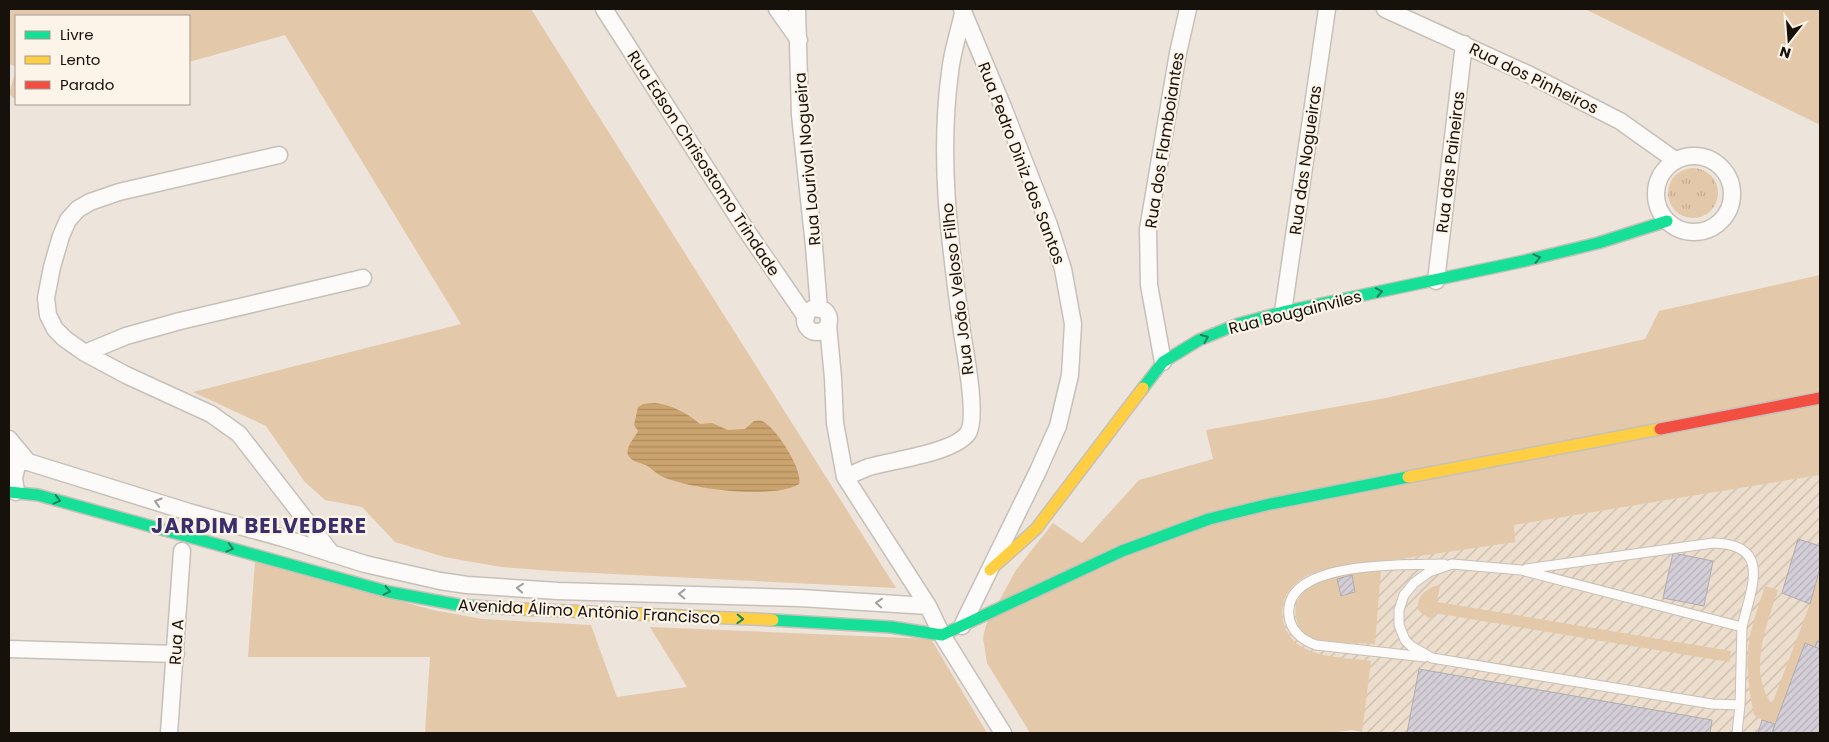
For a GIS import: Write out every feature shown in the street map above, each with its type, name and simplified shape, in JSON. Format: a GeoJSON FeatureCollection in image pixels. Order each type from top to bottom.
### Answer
{"type":"FeatureCollection","features":[{"type":"Feature","properties":{"kind":"street","name":"Rua Edson Chrisostomo Trindade"},"geometry":{"type":"LineString","coordinates":[[604,9],[738,219],[811,318]]}},
{"type":"Feature","properties":{"kind":"street"},"geometry":{"type":"LineString","coordinates":[[777,9],[799,41]]}},
{"type":"Feature","properties":{"kind":"street","name":"Rua Lourival Nogueira"},"geometry":{"type":"LineString","coordinates":[[797,9],[800,115],[814,246],[811,318]]}},
{"type":"Feature","properties":{"kind":"street","name":"Rua dos Flamboiantes"},"geometry":{"type":"LineString","coordinates":[[1163,362],[1149,285],[1148,228],[1172,87],[1188,9]]}},
{"type":"Feature","properties":{"kind":"street","name":"Rua das Nogueiras"},"geometry":{"type":"LineString","coordinates":[[1283,312],[1327,9]]}},
{"type":"Feature","properties":{"kind":"street","name":"Rua dos Pinheiros"},"geometry":{"type":"LineString","coordinates":[[1385,9],[1530,75],[1620,121],[1675,160]]}},
{"type":"Feature","properties":{"kind":"street","name":"Rua João Veloso Filho"},"geometry":{"type":"LineString","coordinates":[[845,477],[869,468],[904,460],[951,445],[969,432],[972,422],[947,218],[944,152],[950,70],[963,11]]}},
{"type":"Feature","properties":{"kind":"street","name":"Rua Pedro Diniz dos Santos"},"geometry":{"type":"LineString","coordinates":[[962,626],[1058,426],[1070,375],[1073,324],[1063,269],[1049,225],[963,11]]}},
{"type":"Feature","properties":{"kind":"street","name":"Rua das Paineiras"},"geometry":{"type":"LineString","coordinates":[[1436,280],[1464,44]]}},
{"type":"Feature","properties":{"kind":"street"},"geometry":{"type":"LineString","coordinates":[[279,155],[119,192],[90,202],[78,209],[68,220],[52,267],[46,298],[48,315],[54,328],[65,339],[85,353],[126,375],[212,414],[229,425],[239,434],[332,554]]}},
{"type":"Feature","properties":{"kind":"street"},"geometry":{"type":"LineString","coordinates":[[1693,156],[1711,160],[1725,172],[1732,189],[1732,199],[1730,208],[1719,223],[1702,231],[1683,231],[1667,221],[1657,206],[1656,189],[1662,172],[1675,160],[1693,156]]}},
{"type":"Feature","properties":{"kind":"street","name":"Rua Bougainviles"},"geometry":{"type":"LineString","coordinates":[[990,570],[1036,529],[1163,362],[1200,340],[1238,324],[1283,312],[1598,243],[1667,221]]}},
{"type":"Feature","properties":{"kind":"street"},"geometry":{"type":"LineString","coordinates":[[85,353],[126,336],[180,320],[363,278]]}},
{"type":"Feature","properties":{"kind":"street"},"geometry":{"type":"LineString","coordinates":[[833,378],[811,318],[824,311],[828,316],[833,378],[835,423],[845,477],[928,606],[942,635],[1003,733]]}},
{"type":"Feature","properties":{"kind":"street"},"geometry":{"type":"LineString","coordinates":[[942,635],[1122,551],[1209,519],[1270,504],[1820,398]]}},
{"type":"Feature","properties":{"kind":"street"},"geometry":{"type":"LineString","coordinates":[[9,439],[18,461],[12,492]]}},
{"type":"Feature","properties":{"kind":"street","name":"Avenida Álimo Antônio Francisco"},"geometry":{"type":"LineString","coordinates":[[18,461],[332,554],[402,572],[467,585],[575,592],[790,598],[928,606]]}},
{"type":"Feature","properties":{"kind":"street"},"geometry":{"type":"LineString","coordinates":[[38,495],[44,483],[45,468]]}},
{"type":"Feature","properties":{"kind":"street","name":"Avenida Álimo Antônio Francisco"},"geometry":{"type":"LineString","coordinates":[[12,492],[38,495],[389,592],[459,605],[526,610],[774,620],[882,627],[942,635]]}},
{"type":"Feature","properties":{"kind":"street","name":"Rua A"},"geometry":{"type":"LineString","coordinates":[[169,733],[182,551]]}},
{"type":"Feature","properties":{"kind":"street"},"geometry":{"type":"LineString","coordinates":[[9,649],[176,654]]}},
{"type":"Feature","properties":{"kind":"lane"},"geometry":{"type":"LineString","coordinates":[[1521,570],[1713,543],[1726,543],[1740,547],[1752,561],[1754,570],[1742,627],[1740,705],[1737,733]]}},
{"type":"Feature","properties":{"kind":"lane"},"geometry":{"type":"LineString","coordinates":[[1432,658],[1411,646],[1405,640],[1399,625],[1399,610],[1404,595],[1414,583],[1429,572],[1452,564]]}},
{"type":"Feature","properties":{"kind":"lane"},"geometry":{"type":"LineString","coordinates":[[1740,705],[1705,703],[1432,658],[1316,645],[1301,638],[1292,627],[1289,606],[1298,588],[1310,580],[1323,575],[1388,565],[1452,564],[1521,570],[1742,627]]}},
{"type":"Feature","properties":{"kind":"shaded area"},"geometry":{"type":"Polygon","coordinates":[[[655,403],[679,410],[700,424],[712,423],[728,430],[745,429],[754,421],[762,421],[774,431],[793,460],[797,469],[799,484],[787,489],[771,491],[732,491],[692,485],[661,476],[648,466],[629,457],[627,452],[638,431],[634,425],[638,407],[643,404],[655,403]]]}},
{"type":"Feature","properties":{"kind":"shaded area"},"geometry":{"type":"Polygon","coordinates":[[[1820,475],[1820,733],[1371,733],[1352,730],[1328,733],[1214,584],[1476,531],[1820,475]]]}},
{"type":"Feature","properties":{"kind":"green space"},"geometry":{"type":"Polygon","coordinates":[[[9,9],[531,9],[896,588],[501,567],[444,557],[395,542],[362,507],[325,500],[304,481],[266,426],[193,392],[461,324],[285,35],[190,62],[190,15],[15,15],[15,67],[9,64],[9,9]]]}},
{"type":"Feature","properties":{"kind":"green space"},"geometry":{"type":"Polygon","coordinates":[[[1585,9],[1820,9],[1820,125],[1585,9]]]}},
{"type":"Feature","properties":{"kind":"green space"},"geometry":{"type":"Polygon","coordinates":[[[15,73],[15,99],[9,94],[15,73]]]}},
{"type":"Feature","properties":{"kind":"green space"},"geometry":{"type":"Polygon","coordinates":[[[1688,168],[1698,168],[1711,175],[1718,188],[1718,198],[1711,211],[1698,218],[1688,218],[1679,214],[1672,207],[1668,198],[1668,188],[1672,179],[1679,172],[1688,168]]]}},
{"type":"Feature","properties":{"kind":"green space"},"geometry":{"type":"Polygon","coordinates":[[[1820,275],[1820,475],[1514,525],[1515,542],[1318,571],[1300,580],[1293,586],[1284,601],[1282,610],[1286,630],[1295,642],[1310,651],[1318,653],[1371,661],[1362,732],[1352,730],[1328,733],[1030,733],[987,663],[983,638],[986,625],[1016,570],[1053,523],[1082,543],[1139,480],[1213,459],[1206,430],[1386,398],[1645,339],[1659,311],[1820,275]]]}},
{"type":"Feature","properties":{"kind":"green space"},"geometry":{"type":"Polygon","coordinates":[[[255,562],[433,610],[482,619],[591,625],[617,697],[687,687],[650,627],[931,639],[987,733],[425,733],[430,657],[248,657],[255,562]]]}},
{"type":"Feature","properties":{"kind":"green space"},"geometry":{"type":"Polygon","coordinates":[[[1820,568],[1820,642],[1817,641],[1775,724],[1762,720],[1754,715],[1749,682],[1748,649],[1755,617],[1765,586],[1778,590],[1761,648],[1760,663],[1765,691],[1772,704],[1810,604],[1820,568]]]}},
{"type":"Feature","properties":{"kind":"green space"},"geometry":{"type":"Polygon","coordinates":[[[1381,570],[1375,644],[1320,640],[1304,633],[1298,624],[1296,616],[1297,603],[1303,593],[1314,585],[1326,580],[1381,570]]]}},
{"type":"Feature","properties":{"kind":"green space"},"geometry":{"type":"Polygon","coordinates":[[[1434,586],[1440,586],[1437,602],[1731,651],[1729,662],[1434,613],[1432,619],[1422,614],[1418,609],[1418,605],[1422,595],[1434,586]]]}},
{"type":"Feature","properties":{"kind":"building"},"geometry":{"type":"Polygon","coordinates":[[[1798,539],[1820,546],[1820,568],[1810,604],[1782,593],[1798,539]]]}},
{"type":"Feature","properties":{"kind":"building"},"geometry":{"type":"Polygon","coordinates":[[[1673,553],[1713,561],[1704,606],[1663,598],[1673,553]]]}},
{"type":"Feature","properties":{"kind":"building"},"geometry":{"type":"Polygon","coordinates":[[[1352,575],[1355,592],[1341,596],[1337,579],[1352,575]]]}},
{"type":"Feature","properties":{"kind":"building"},"geometry":{"type":"Polygon","coordinates":[[[1817,641],[1820,642],[1820,649],[1815,647],[1817,641]]]}},
{"type":"Feature","properties":{"kind":"building"},"geometry":{"type":"Polygon","coordinates":[[[1805,643],[1820,649],[1820,733],[1772,733],[1805,643]]]}},
{"type":"Feature","properties":{"kind":"building"},"geometry":{"type":"Polygon","coordinates":[[[1419,669],[1712,720],[1710,733],[1407,733],[1419,669]]]}},
{"type":"Feature","properties":{"kind":"building"},"geometry":{"type":"Polygon","coordinates":[[[1762,720],[1775,724],[1772,733],[1758,733],[1762,720]]]}},
{"type":"Feature","properties":{"kind":"traffic: fast"},"geometry":{"type":"LineString","coordinates":[[1143,388],[1163,362],[1199,340],[1238,324],[1283,312],[1524,261],[1598,243],[1667,221]]}},
{"type":"Feature","properties":{"kind":"traffic: fast"},"geometry":{"type":"LineString","coordinates":[[773,620],[891,627],[942,635],[1122,551],[1209,519],[1270,504],[1408,477]]}},
{"type":"Feature","properties":{"kind":"traffic: fast"},"geometry":{"type":"LineString","coordinates":[[9,492],[38,495],[389,592],[459,605],[499,608]]}},
{"type":"Feature","properties":{"kind":"traffic: slow"},"geometry":{"type":"LineString","coordinates":[[990,570],[1036,529],[1143,388]]}},
{"type":"Feature","properties":{"kind":"traffic: slow"},"geometry":{"type":"LineString","coordinates":[[1408,477],[1660,429]]}},
{"type":"Feature","properties":{"kind":"traffic: slow"},"geometry":{"type":"LineString","coordinates":[[499,608],[773,620]]}},
{"type":"Feature","properties":{"kind":"traffic: jam"},"geometry":{"type":"LineString","coordinates":[[1660,429],[1820,398]]}},
{"type":"Feature","properties":{"kind":"district","name":"JARDIM BELVEDERE"},"geometry":{"type":"Point","coordinates":[259,526]}}]}
